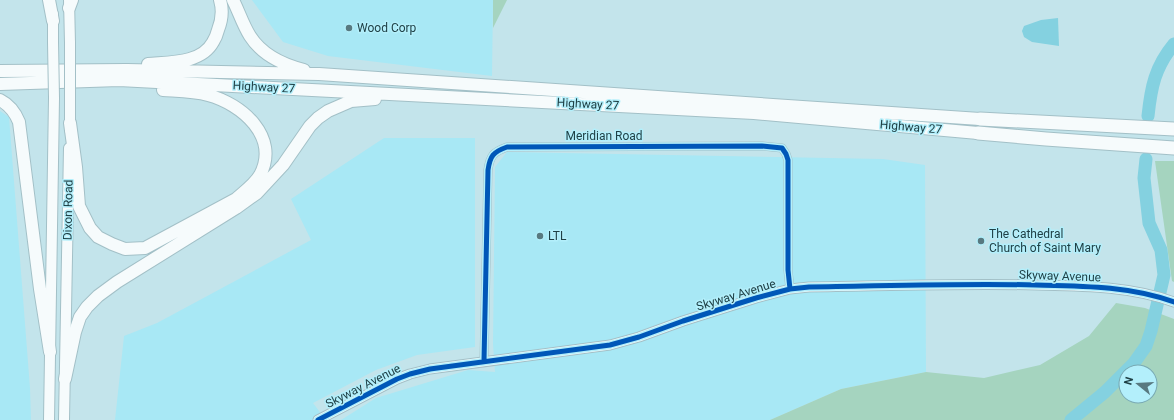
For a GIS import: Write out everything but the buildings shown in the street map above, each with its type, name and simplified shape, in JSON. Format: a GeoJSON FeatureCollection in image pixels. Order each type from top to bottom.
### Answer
{"type":"FeatureCollection","features":[{"type":"Feature","properties":{"kind":"highway","name":"Highway 27"},"geometry":{"type":"LineString","coordinates":[[980,119],[1174,129]]}},
{"type":"Feature","properties":{"kind":"highway","name":"Highway 27"},"geometry":{"type":"LineString","coordinates":[[978,133],[1174,148]]}},
{"type":"Feature","properties":{"kind":"main road"},"geometry":{"type":"LineString","coordinates":[[49,0],[53,20]]}},
{"type":"Feature","properties":{"kind":"main road","name":"Dixon Road"},"geometry":{"type":"LineString","coordinates":[[49,420],[54,98],[53,0]]}},
{"type":"Feature","properties":{"kind":"main road"},"geometry":{"type":"LineString","coordinates":[[127,70],[145,64],[190,60],[204,52],[213,43],[220,26],[222,9],[220,0]]}},
{"type":"Feature","properties":{"kind":"main road"},"geometry":{"type":"LineString","coordinates":[[233,0],[250,36],[268,55],[298,68],[319,74]]}},
{"type":"Feature","properties":{"kind":"main road","name":"Dixon Road"},"geometry":{"type":"LineString","coordinates":[[64,420],[70,124],[70,3]]}},
{"type":"Feature","properties":{"kind":"main road","name":"Highway 27"},"geometry":{"type":"LineString","coordinates":[[0,71],[127,70],[319,74],[980,119]]}},
{"type":"Feature","properties":{"kind":"main road"},"geometry":{"type":"LineString","coordinates":[[70,124],[76,167],[79,206],[90,228],[98,237],[125,249],[145,248],[153,245],[236,199],[260,176],[264,163],[265,149],[262,137],[249,117],[232,104],[208,94],[146,88],[119,80]]}},
{"type":"Feature","properties":{"kind":"main road","name":"Highway 27"},"geometry":{"type":"LineString","coordinates":[[0,84],[119,80],[401,94],[754,112],[978,133]]}},
{"type":"Feature","properties":{"kind":"main road"},"geometry":{"type":"LineString","coordinates":[[65,378],[74,332],[80,317],[98,296],[117,282],[236,208],[257,193],[283,165],[310,126],[328,111],[352,101],[401,94]]}},
{"type":"Feature","properties":{"kind":"main road"},"geometry":{"type":"LineString","coordinates":[[0,100],[9,106],[15,113],[19,122],[40,289],[50,352]]}},
{"type":"Feature","properties":{"kind":"street","name":"Meridian Road"},"geometry":{"type":"LineString","coordinates":[[484,361],[488,170],[490,159],[493,154],[507,147],[762,146],[782,148],[788,160],[788,270],[790,289]]}},
{"type":"Feature","properties":{"kind":"street","name":"Skyway Avenue"},"geometry":{"type":"LineString","coordinates":[[318,420],[410,374],[430,369],[484,361],[610,345],[790,289],[809,287],[1006,285],[1098,287],[1136,291],[1174,302]]}},
{"type":"Feature","properties":{"kind":"shaded area"},"geometry":{"type":"Polygon","coordinates":[[[252,0],[493,0],[492,76],[328,56],[283,42],[252,0]]]}},
{"type":"Feature","properties":{"kind":"shaded area"},"geometry":{"type":"Polygon","coordinates":[[[1058,18],[1059,46],[1032,42],[1024,37],[1022,31],[1024,26],[1041,20],[1058,18]]]}},
{"type":"Feature","properties":{"kind":"shaded area"},"geometry":{"type":"Polygon","coordinates":[[[0,111],[9,117],[30,388],[31,420],[0,420],[0,111]]]}},
{"type":"Feature","properties":{"kind":"shaded area"},"geometry":{"type":"Polygon","coordinates":[[[384,138],[475,138],[475,347],[417,355],[376,370],[313,403],[326,420],[115,420],[124,336],[157,323],[311,240],[291,199],[384,138]]]}},
{"type":"Feature","properties":{"kind":"shaded area"},"geometry":{"type":"Polygon","coordinates":[[[507,152],[883,159],[925,165],[926,372],[841,389],[770,420],[341,420],[376,398],[468,370],[495,372],[493,344],[495,167],[507,152]]]}},
{"type":"Feature","properties":{"kind":"green space"},"geometry":{"type":"Polygon","coordinates":[[[493,0],[507,0],[493,28],[493,0]]]}},
{"type":"Feature","properties":{"kind":"green space"},"geometry":{"type":"Polygon","coordinates":[[[1155,161],[1174,161],[1174,282],[1172,281],[1155,161]]]}},
{"type":"Feature","properties":{"kind":"green space"},"geometry":{"type":"Polygon","coordinates":[[[1116,303],[1145,308],[1174,319],[1174,420],[770,420],[841,389],[926,372],[984,378],[1040,365],[1089,336],[1116,303]]]}},
{"type":"Feature","properties":{"kind":"waterway"},"geometry":{"type":"LineString","coordinates":[[1148,116],[1151,96],[1158,69],[1174,44]]}},
{"type":"Feature","properties":{"kind":"waterway"},"geometry":{"type":"LineString","coordinates":[[1071,420],[1105,392],[1134,363],[1146,346],[1151,331],[1164,275],[1161,250],[1149,223],[1144,178],[1146,159]]}},
{"type":"Feature","properties":{"kind":"cycle path"},"geometry":{"type":"LineString","coordinates":[[484,361],[488,170],[493,155],[507,147],[762,146],[782,148],[788,160],[788,270],[790,289]]}},
{"type":"Feature","properties":{"kind":"cycle path"},"geometry":{"type":"LineString","coordinates":[[318,420],[397,379],[410,374],[430,369],[610,345],[639,337],[683,321],[756,298],[790,289],[809,287],[951,284],[1071,286],[1123,290],[1174,302]]}},
{"type":"Feature","properties":{"kind":"place","name":"Wood Corp"},"geometry":{"type":"Point","coordinates":[349,28]}},
{"type":"Feature","properties":{"kind":"place","name":"LTL"},"geometry":{"type":"Point","coordinates":[540,236]}},
{"type":"Feature","properties":{"kind":"place","name":"The Cathedral Church of Saint Mary"},"geometry":{"type":"Point","coordinates":[981,241]}}]}
